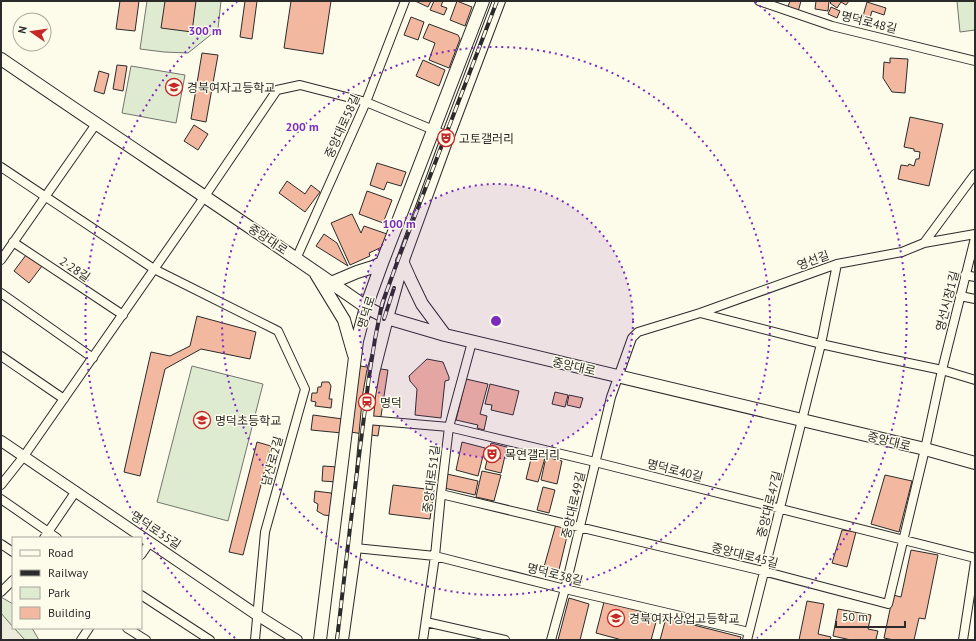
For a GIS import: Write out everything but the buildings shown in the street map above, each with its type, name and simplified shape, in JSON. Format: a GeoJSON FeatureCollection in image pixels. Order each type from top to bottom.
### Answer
{"type":"FeatureCollection","features":[{"type":"Feature","properties":{"kind":"main road","name":"명덕로"},"geometry":{"type":"LineString","coordinates":[[320,640],[357,341],[366,307],[382,263],[483,1]]}},
{"type":"Feature","properties":{"kind":"main road","name":"명덕로"},"geometry":{"type":"LineString","coordinates":[[342,640],[355,548],[372,374],[402,261],[499,1]]}},
{"type":"Feature","properties":{"kind":"main road","name":"중앙대로"},"geometry":{"type":"LineString","coordinates":[[1,59],[205,196],[366,307],[386,318],[445,336],[802,420],[975,463]]}},
{"type":"Feature","properties":{"kind":"main road"},"geometry":{"type":"LineString","coordinates":[[402,261],[422,304],[445,336]]}},
{"type":"Feature","properties":{"kind":"main road"},"geometry":{"type":"LineString","coordinates":[[331,283],[382,263]]}},
{"type":"Feature","properties":{"kind":"main road"},"geometry":{"type":"LineString","coordinates":[[314,272],[344,320],[355,359]]}},
{"type":"Feature","properties":{"kind":"street","name":"중앙대로58길"},"geometry":{"type":"LineString","coordinates":[[296,258],[366,102],[405,1]]}},
{"type":"Feature","properties":{"kind":"street","name":"명덕로48길"},"geometry":{"type":"LineString","coordinates":[[759,1],[832,26],[975,60]]}},
{"type":"Feature","properties":{"kind":"street"},"geometry":{"type":"LineString","coordinates":[[1,484],[24,456],[93,358],[277,90],[300,84],[366,102],[448,136]]}},
{"type":"Feature","properties":{"kind":"street"},"geometry":{"type":"LineString","coordinates":[[1,260],[96,124]]}},
{"type":"Feature","properties":{"kind":"street"},"geometry":{"type":"LineString","coordinates":[[1,167],[154,269]]}},
{"type":"Feature","properties":{"kind":"street"},"geometry":{"type":"LineString","coordinates":[[924,244],[975,174]]}},
{"type":"Feature","properties":{"kind":"street","name":"영선길"},"geometry":{"type":"LineString","coordinates":[[632,338],[638,332],[700,313],[837,264],[902,252],[924,244],[975,234]]}},
{"type":"Feature","properties":{"kind":"street","name":"영선시장1길"},"geometry":{"type":"LineString","coordinates":[[925,450],[942,370],[975,238]]}},
{"type":"Feature","properties":{"kind":"street","name":"2·28길"},"geometry":{"type":"LineString","coordinates":[[13,242],[123,315]]}},
{"type":"Feature","properties":{"kind":"street"},"geometry":{"type":"LineString","coordinates":[[802,420],[821,344],[837,264]]}},
{"type":"Feature","properties":{"kind":"street","name":"남산로2길"},"geometry":{"type":"LineString","coordinates":[[154,269],[278,331],[305,389],[265,532],[255,640]]}},
{"type":"Feature","properties":{"kind":"street"},"geometry":{"type":"LineString","coordinates":[[965,275],[975,277]]}},
{"type":"Feature","properties":{"kind":"street"},"geometry":{"type":"LineString","coordinates":[[1,293],[93,358]]}},
{"type":"Feature","properties":{"kind":"street"},"geometry":{"type":"LineString","coordinates":[[960,296],[975,299]]}},
{"type":"Feature","properties":{"kind":"street"},"geometry":{"type":"LineString","coordinates":[[700,313],[821,344],[942,370],[975,380]]}},
{"type":"Feature","properties":{"kind":"street","name":"중앙대로49길"},"geometry":{"type":"LineString","coordinates":[[551,640],[565,589],[611,397],[632,338]]}},
{"type":"Feature","properties":{"kind":"street","name":"중앙대로51길"},"geometry":{"type":"LineString","coordinates":[[423,640],[435,556],[440,494],[449,427],[472,342]]}},
{"type":"Feature","properties":{"kind":"street"},"geometry":{"type":"LineString","coordinates":[[1,356],[64,399]]}},
{"type":"Feature","properties":{"kind":"street","name":"명덕로40길"},"geometry":{"type":"LineString","coordinates":[[367,420],[449,427],[595,462],[975,558]]}},
{"type":"Feature","properties":{"kind":"street","name":"중앙대로47길"},"geometry":{"type":"LineString","coordinates":[[748,636],[802,420]]}},
{"type":"Feature","properties":{"kind":"street","name":"명덕로35길"},"geometry":{"type":"LineString","coordinates":[[1,441],[257,615],[297,640]]}},
{"type":"Feature","properties":{"kind":"street","name":"중앙대로45길"},"geometry":{"type":"LineString","coordinates":[[440,494],[580,526],[764,571],[888,604],[925,450]]}},
{"type":"Feature","properties":{"kind":"street"},"geometry":{"type":"LineString","coordinates":[[1,499],[46,535],[76,491]]}},
{"type":"Feature","properties":{"kind":"street"},"geometry":{"type":"LineString","coordinates":[[142,554],[150,542]]}},
{"type":"Feature","properties":{"kind":"street"},"geometry":{"type":"LineString","coordinates":[[1,544],[12,551]]}},
{"type":"Feature","properties":{"kind":"street","name":"명덕로38길"},"geometry":{"type":"LineString","coordinates":[[355,548],[435,556],[748,636]]}},
{"type":"Feature","properties":{"kind":"street"},"geometry":{"type":"LineString","coordinates":[[964,640],[975,562]]}},
{"type":"Feature","properties":{"kind":"street"},"geometry":{"type":"LineString","coordinates":[[1,592],[12,581]]}},
{"type":"Feature","properties":{"kind":"street"},"geometry":{"type":"LineString","coordinates":[[142,596],[210,640]]}},
{"type":"Feature","properties":{"kind":"street"},"geometry":{"type":"LineString","coordinates":[[426,622],[505,640]]}},
{"type":"Feature","properties":{"kind":"street"},"geometry":{"type":"LineString","coordinates":[[81,640],[88,629]]}},
{"type":"Feature","properties":{"kind":"street"},"geometry":{"type":"LineString","coordinates":[[129,629],[146,640]]}},
{"type":"Feature","properties":{"kind":"green space"},"geometry":{"type":"Polygon","coordinates":[[[147,1],[221,1],[218,29],[188,53],[140,49],[147,1]]]}},
{"type":"Feature","properties":{"kind":"green space"},"geometry":{"type":"Polygon","coordinates":[[[957,1],[975,1],[975,30],[960,32],[957,1]]]}},
{"type":"Feature","properties":{"kind":"green space"},"geometry":{"type":"Polygon","coordinates":[[[131,66],[185,75],[176,123],[122,113],[131,66]]]}},
{"type":"Feature","properties":{"kind":"green space"},"geometry":{"type":"Polygon","coordinates":[[[192,366],[263,384],[228,521],[157,502],[192,366]]]}},
{"type":"Feature","properties":{"kind":"green space"},"geometry":{"type":"Polygon","coordinates":[[[1,597],[12,603],[12,629],[33,629],[39,640],[1,640],[1,597]]]}},
{"type":"Feature","properties":{"kind":"shaded area"},"geometry":{"type":"Polygon","coordinates":[[[1,613],[12,626],[12,629],[15,629],[25,640],[1,640],[1,613]]]}},
{"type":"Feature","properties":{"kind":"railway"},"geometry":{"type":"LineString","coordinates":[[337,640],[369,377],[382,304],[497,1]]}},
{"type":"Feature","properties":{"kind":"railway"},"geometry":{"type":"LineString","coordinates":[[384,319],[394,288]]}},
{"type":"Feature","properties":{"kind":"place","name":"경북여자고등학교"},"geometry":{"type":"Point","coordinates":[174,87]}},
{"type":"Feature","properties":{"kind":"place","name":"고토갤러리"},"geometry":{"type":"Point","coordinates":[446,138]}},
{"type":"Feature","properties":{"kind":"place","name":"명덕"},"geometry":{"type":"Point","coordinates":[367,402]}},
{"type":"Feature","properties":{"kind":"place","name":"명덕초등학교"},"geometry":{"type":"Point","coordinates":[202,420]}},
{"type":"Feature","properties":{"kind":"place","name":"목연갤러리"},"geometry":{"type":"Point","coordinates":[492,454]}},
{"type":"Feature","properties":{"kind":"place","name":"경북여자상업고등학교"},"geometry":{"type":"Point","coordinates":[616,618]}}]}
